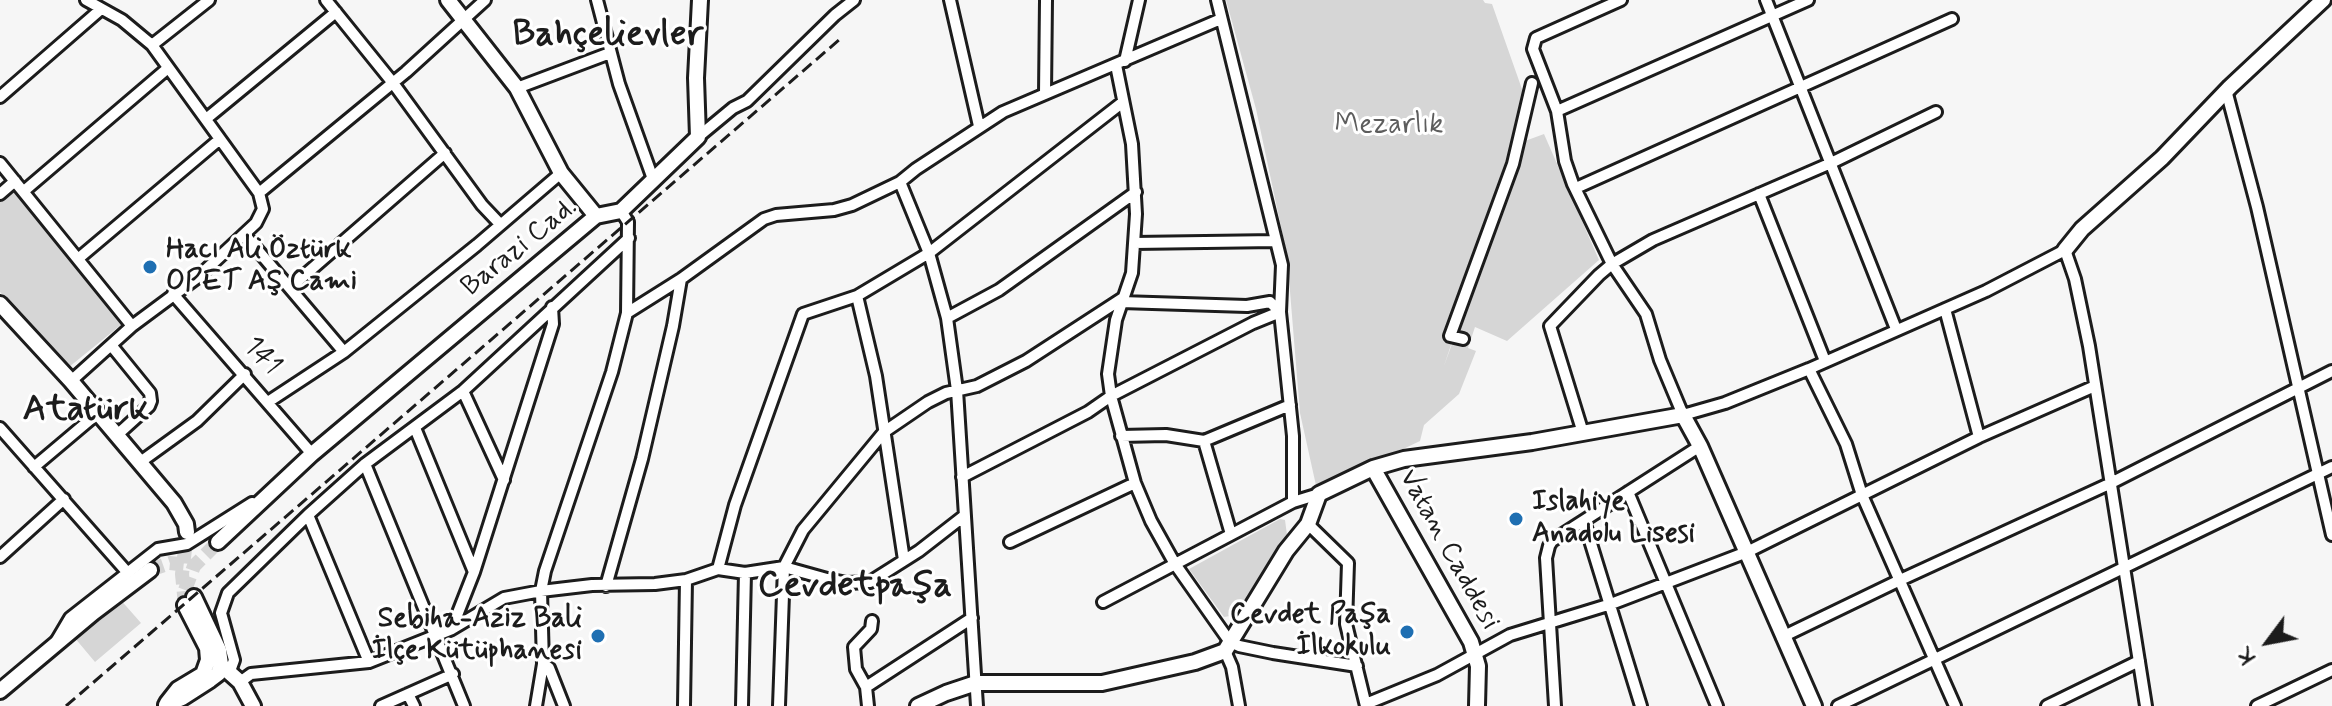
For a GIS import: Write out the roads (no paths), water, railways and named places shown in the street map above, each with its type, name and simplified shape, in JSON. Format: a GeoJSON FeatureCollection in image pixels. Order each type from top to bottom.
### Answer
{"type":"FeatureCollection","features":[{"type":"Feature","properties":{"kind":"street"},"geometry":{"type":"LineString","coordinates":[[71,381],[132,326],[198,277],[256,223],[263,209],[259,193],[152,45],[122,20],[86,0]]}},
{"type":"Feature","properties":{"kind":"street"},"geometry":{"type":"LineString","coordinates":[[152,45],[209,0]]}},
{"type":"Feature","properties":{"kind":"street"},"geometry":{"type":"LineString","coordinates":[[326,0],[500,224]]}},
{"type":"Feature","properties":{"kind":"street"},"geometry":{"type":"LineString","coordinates":[[448,0],[517,88],[561,173],[596,216]]}},
{"type":"Feature","properties":{"kind":"street"},"geometry":{"type":"LineString","coordinates":[[259,193],[393,83],[485,0]]}},
{"type":"Feature","properties":{"kind":"street"},"geometry":{"type":"LineString","coordinates":[[597,0],[610,53],[653,179]]}},
{"type":"Feature","properties":{"kind":"street"},"geometry":{"type":"LineString","coordinates":[[698,137],[696,78],[700,0]]}},
{"type":"Feature","properties":{"kind":"street"},"geometry":{"type":"LineString","coordinates":[[698,137],[733,108],[747,101],[854,0]]}},
{"type":"Feature","properties":{"kind":"street"},"geometry":{"type":"LineString","coordinates":[[950,0],[979,126]]}},
{"type":"Feature","properties":{"kind":"street"},"geometry":{"type":"LineString","coordinates":[[1045,94],[1046,0]]}},
{"type":"Feature","properties":{"kind":"street"},"geometry":{"type":"LineString","coordinates":[[1139,0],[1121,63],[1123,102],[1132,144],[1136,192],[1132,273],[1112,339],[1108,374],[1111,396],[1135,483],[1151,521],[1228,646],[1239,706]]}},
{"type":"Feature","properties":{"kind":"street"},"geometry":{"type":"LineString","coordinates":[[1217,0],[1282,265],[1280,312],[1290,405],[1293,502]]}},
{"type":"Feature","properties":{"kind":"street"},"geometry":{"type":"LineString","coordinates":[[1621,0],[1536,38],[1533,49],[1557,111],[1565,161],[1576,188],[1612,264],[1646,314],[1660,360],[1683,415],[1700,446],[1814,706]]}},
{"type":"Feature","properties":{"kind":"street"},"geometry":{"type":"LineString","coordinates":[[1766,0],[1896,329]]}},
{"type":"Feature","properties":{"kind":"street"},"geometry":{"type":"LineString","coordinates":[[1557,111],[1808,0]]}},
{"type":"Feature","properties":{"kind":"street"},"geometry":{"type":"LineString","coordinates":[[1103,602],[1293,502],[1319,494],[1373,468],[1404,459],[1683,415],[1725,403],[1945,309],[2065,250],[2082,229],[2162,158],[2226,90],[2323,0]]}},
{"type":"Feature","properties":{"kind":"street"},"geometry":{"type":"LineString","coordinates":[[0,97],[100,10]]}},
{"type":"Feature","properties":{"kind":"street"},"geometry":{"type":"LineString","coordinates":[[206,119],[336,12]]}},
{"type":"Feature","properties":{"kind":"street"},"geometry":{"type":"LineString","coordinates":[[627,313],[681,279],[764,219],[843,208],[900,182],[979,126],[1018,104],[1221,19]]}},
{"type":"Feature","properties":{"kind":"street"},"geometry":{"type":"LineString","coordinates":[[1576,188],[1952,19]]}},
{"type":"Feature","properties":{"kind":"street"},"geometry":{"type":"LineString","coordinates":[[517,88],[610,53]]}},
{"type":"Feature","properties":{"kind":"street"},"geometry":{"type":"LineString","coordinates":[[24,191],[168,68]]}},
{"type":"Feature","properties":{"kind":"street"},"geometry":{"type":"LineString","coordinates":[[1463,339],[1450,336],[1513,164],[1532,83]]}},
{"type":"Feature","properties":{"kind":"street"},"geometry":{"type":"LineString","coordinates":[[2226,90],[2257,207],[2332,535]]}},
{"type":"Feature","properties":{"kind":"street"},"geometry":{"type":"LineString","coordinates":[[718,569],[735,505],[799,319],[807,311],[857,296],[929,253],[1123,102]]}},
{"type":"Feature","properties":{"kind":"street"},"geometry":{"type":"LineString","coordinates":[[1583,433],[1550,326],[1612,264],[1653,240],[1831,163],[1936,112]]}},
{"type":"Feature","properties":{"kind":"street","name":"Barazi Cad."},"geometry":{"type":"LineString","coordinates":[[220,545],[260,513],[272,494],[312,454],[596,216],[621,211],[698,137]]}},
{"type":"Feature","properties":{"kind":"street"},"geometry":{"type":"LineString","coordinates":[[79,258],[220,139]]}},
{"type":"Feature","properties":{"kind":"street"},"geometry":{"type":"LineString","coordinates":[[291,287],[445,153]]}},
{"type":"Feature","properties":{"kind":"street"},"geometry":{"type":"LineString","coordinates":[[0,163],[132,326]]}},
{"type":"Feature","properties":{"kind":"street"},"geometry":{"type":"LineString","coordinates":[[268,402],[344,352],[561,173]]}},
{"type":"Feature","properties":{"kind":"street"},"geometry":{"type":"LineString","coordinates":[[0,194],[15,181]]}},
{"type":"Feature","properties":{"kind":"street"},"geometry":{"type":"LineString","coordinates":[[900,182],[929,253],[947,318],[957,390],[977,706]]}},
{"type":"Feature","properties":{"kind":"street"},"geometry":{"type":"LineString","coordinates":[[947,318],[999,290],[1136,192]]}},
{"type":"Feature","properties":{"kind":"street"},"geometry":{"type":"LineString","coordinates":[[1759,194],[1825,361]]}},
{"type":"Feature","properties":{"kind":"street"},"geometry":{"type":"LineString","coordinates":[[536,706],[543,664],[541,591],[545,571],[612,372],[627,313],[629,238],[628,222],[621,211]]}},
{"type":"Feature","properties":{"kind":"street"},"geometry":{"type":"LineString","coordinates":[[244,234],[344,352]]}},
{"type":"Feature","properties":{"kind":"street"},"geometry":{"type":"LineString","coordinates":[[230,673],[234,660],[221,613],[228,593],[365,464],[463,391],[629,238]]}},
{"type":"Feature","properties":{"kind":"street"},"geometry":{"type":"LineString","coordinates":[[1134,243],[1276,241]]}},
{"type":"Feature","properties":{"kind":"street"},"geometry":{"type":"LineString","coordinates":[[2065,250],[2075,279],[2095,386],[2146,706]]}},
{"type":"Feature","properties":{"kind":"street"},"geometry":{"type":"LineString","coordinates":[[606,586],[642,459],[681,279]]}},
{"type":"Feature","properties":{"kind":"street","name":"141"},"geometry":{"type":"LineString","coordinates":[[173,294],[312,454]]}},
{"type":"Feature","properties":{"kind":"street"},"geometry":{"type":"LineString","coordinates":[[857,296],[876,376],[904,560]]}},
{"type":"Feature","properties":{"kind":"street"},"geometry":{"type":"LineString","coordinates":[[779,706],[784,567],[803,530],[884,432],[928,402],[957,390],[977,386],[1026,361],[1101,310],[1123,299],[1247,306],[1270,302],[1280,312]]}},
{"type":"Feature","properties":{"kind":"street"},"geometry":{"type":"LineString","coordinates":[[452,629],[474,572],[553,324],[552,307]]}},
{"type":"Feature","properties":{"kind":"street"},"geometry":{"type":"LineString","coordinates":[[1945,309],[1979,437]]}},
{"type":"Feature","properties":{"kind":"street"},"geometry":{"type":"LineString","coordinates":[[962,477],[1088,412],[1111,396],[1280,312]]}},
{"type":"Feature","properties":{"kind":"street"},"geometry":{"type":"LineString","coordinates":[[3,313],[71,381],[117,435],[174,503],[187,532]]}},
{"type":"Feature","properties":{"kind":"street"},"geometry":{"type":"LineString","coordinates":[[111,345],[150,393],[151,401],[117,435]]}},
{"type":"Feature","properties":{"kind":"street"},"geometry":{"type":"LineString","coordinates":[[1809,369],[1846,444],[1862,495],[1955,706]]}},
{"type":"Feature","properties":{"kind":"street"},"geometry":{"type":"LineString","coordinates":[[1782,637],[2109,484],[2332,371]]}},
{"type":"Feature","properties":{"kind":"street"},"geometry":{"type":"LineString","coordinates":[[139,463],[197,421],[245,374]]}},
{"type":"Feature","properties":{"kind":"street"},"geometry":{"type":"LineString","coordinates":[[1308,524],[1348,563],[1346,624],[1366,705],[1437,675],[1510,635],[1611,604],[1747,552],[1979,437],[2095,386]]}},
{"type":"Feature","properties":{"kind":"street"},"geometry":{"type":"LineString","coordinates":[[463,391],[504,481]]}},
{"type":"Feature","properties":{"kind":"street"},"geometry":{"type":"LineString","coordinates":[[1121,436],[1166,435],[1204,441],[1290,405]]}},
{"type":"Feature","properties":{"kind":"street"},"geometry":{"type":"LineString","coordinates":[[34,467],[98,413]]}},
{"type":"Feature","properties":{"kind":"street"},"geometry":{"type":"LineString","coordinates":[[0,428],[4,442],[34,467],[127,572]]}},
{"type":"Feature","properties":{"kind":"street"},"geometry":{"type":"LineString","coordinates":[[415,428],[474,572]]}},
{"type":"Feature","properties":{"kind":"street"},"geometry":{"type":"LineString","coordinates":[[1204,441],[1231,534]]}},
{"type":"Feature","properties":{"kind":"street"},"geometry":{"type":"LineString","coordinates":[[1555,706],[1546,558],[1549,546],[1700,446]]}},
{"type":"Feature","properties":{"kind":"street"},"geometry":{"type":"LineString","coordinates":[[365,464],[464,706]]}},
{"type":"Feature","properties":{"kind":"street"},"geometry":{"type":"LineString","coordinates":[[1838,706],[2332,467]]}},
{"type":"Feature","properties":{"kind":"street","name":"Vatan Caddesi"},"geometry":{"type":"LineString","coordinates":[[1373,468],[1465,631],[1475,654],[1479,679],[1477,706]]}},
{"type":"Feature","properties":{"kind":"street"},"geometry":{"type":"LineString","coordinates":[[1010,542],[1135,483]]}},
{"type":"Feature","properties":{"kind":"street"},"geometry":{"type":"LineString","coordinates":[[1628,492],[1717,706]]}},
{"type":"Feature","properties":{"kind":"street"},"geometry":{"type":"LineString","coordinates":[[54,645],[70,618],[158,549],[187,544],[202,537],[250,504],[272,494]]}},
{"type":"Feature","properties":{"kind":"street"},"geometry":{"type":"LineString","coordinates":[[1228,646],[1286,551],[1308,524],[1319,494]]}},
{"type":"Feature","properties":{"kind":"street"},"geometry":{"type":"LineString","coordinates":[[0,557],[64,499]]}},
{"type":"Feature","properties":{"kind":"street"},"geometry":{"type":"LineString","coordinates":[[308,515],[369,662]]}},
{"type":"Feature","properties":{"kind":"street"},"geometry":{"type":"LineString","coordinates":[[165,705],[182,698],[218,674],[251,674],[369,662],[452,629],[504,598],[541,591],[686,580],[718,569],[745,573],[784,567],[827,579],[870,582],[964,516]]}},
{"type":"Feature","properties":{"kind":"street"},"geometry":{"type":"LineString","coordinates":[[1584,521],[1641,706]]}},
{"type":"Feature","properties":{"kind":"street"},"geometry":{"type":"LineString","coordinates":[[0,691],[150,570]]}},
{"type":"Feature","properties":{"kind":"street"},"geometry":{"type":"LineString","coordinates":[[742,706],[745,573]]}},
{"type":"Feature","properties":{"kind":"street"},"geometry":{"type":"LineString","coordinates":[[684,706],[686,580]]}},
{"type":"Feature","properties":{"kind":"street"},"geometry":{"type":"LineString","coordinates":[[165,705],[178,689],[203,674],[208,660],[207,648],[190,601],[230,673],[253,706]]}},
{"type":"Feature","properties":{"kind":"street"},"geometry":{"type":"LineString","coordinates":[[866,687],[972,618]]}},
{"type":"Feature","properties":{"kind":"street"},"geometry":{"type":"LineString","coordinates":[[868,706],[866,687],[856,669],[854,647],[871,629],[872,621]]}},
{"type":"Feature","properties":{"kind":"street"},"geometry":{"type":"LineString","coordinates":[[918,706],[976,683],[1102,683],[1195,662],[1228,646],[1357,666]]}},
{"type":"Feature","properties":{"kind":"street"},"geometry":{"type":"LineString","coordinates":[[2047,706],[2139,661]]}},
{"type":"Feature","properties":{"kind":"street"},"geometry":{"type":"LineString","coordinates":[[543,664],[549,668],[564,706]]}},
{"type":"Feature","properties":{"kind":"street"},"geometry":{"type":"LineString","coordinates":[[2257,706],[2273,702],[2332,670]]}},
{"type":"Feature","properties":{"kind":"street"},"geometry":{"type":"LineString","coordinates":[[381,706],[453,674]]}},
{"type":"Feature","properties":{"kind":"street"},"geometry":{"type":"LineString","coordinates":[[408,694],[414,706]]}},
{"type":"Feature","properties":{"kind":"tunnel"},"geometry":{"type":"LineString","coordinates":[[185,605],[182,574],[187,533]]}},
{"type":"Feature","properties":{"kind":"tunnel"},"geometry":{"type":"LineString","coordinates":[[185,590],[194,566],[218,542]]}},
{"type":"Feature","properties":{"kind":"tunnel"},"geometry":{"type":"LineString","coordinates":[[150,570],[170,563],[188,565]]}},
{"type":"Feature","properties":{"kind":"railway"},"geometry":{"type":"LineString","coordinates":[[66,706],[839,40]]}},
{"type":"Feature","properties":{"kind":"place","name":"Hacı Ali Öztürk OPET AŞ Cami"},"geometry":{"type":"Point","coordinates":[150,267]}},
{"type":"Feature","properties":{"kind":"place","name":"Islahiye Anadolu Lisesi"},"geometry":{"type":"Point","coordinates":[1516,519]}},
{"type":"Feature","properties":{"kind":"place","name":"Cevdet Paşa İlkokulu"},"geometry":{"type":"Point","coordinates":[1407,632]}},
{"type":"Feature","properties":{"kind":"place","name":"Sebiha-Aziz Bali İlçe Kütüphanesi"},"geometry":{"type":"Point","coordinates":[598,636]}},
{"type":"Feature","properties":{"kind":"district","name":"Bahçelievler"},"geometry":{"type":"Point","coordinates":[608,36]}},
{"type":"Feature","properties":{"kind":"district","name":"Atatürk"},"geometry":{"type":"Point","coordinates":[86,411]}},
{"type":"Feature","properties":{"kind":"district","name":"Cevdetpaşa"},"geometry":{"type":"Point","coordinates":[855,587]}},
{"type":"Feature","properties":{"kind":"park label","name":"Mezarlık"},"geometry":{"type":"Point","coordinates":[1389,126]}}]}
